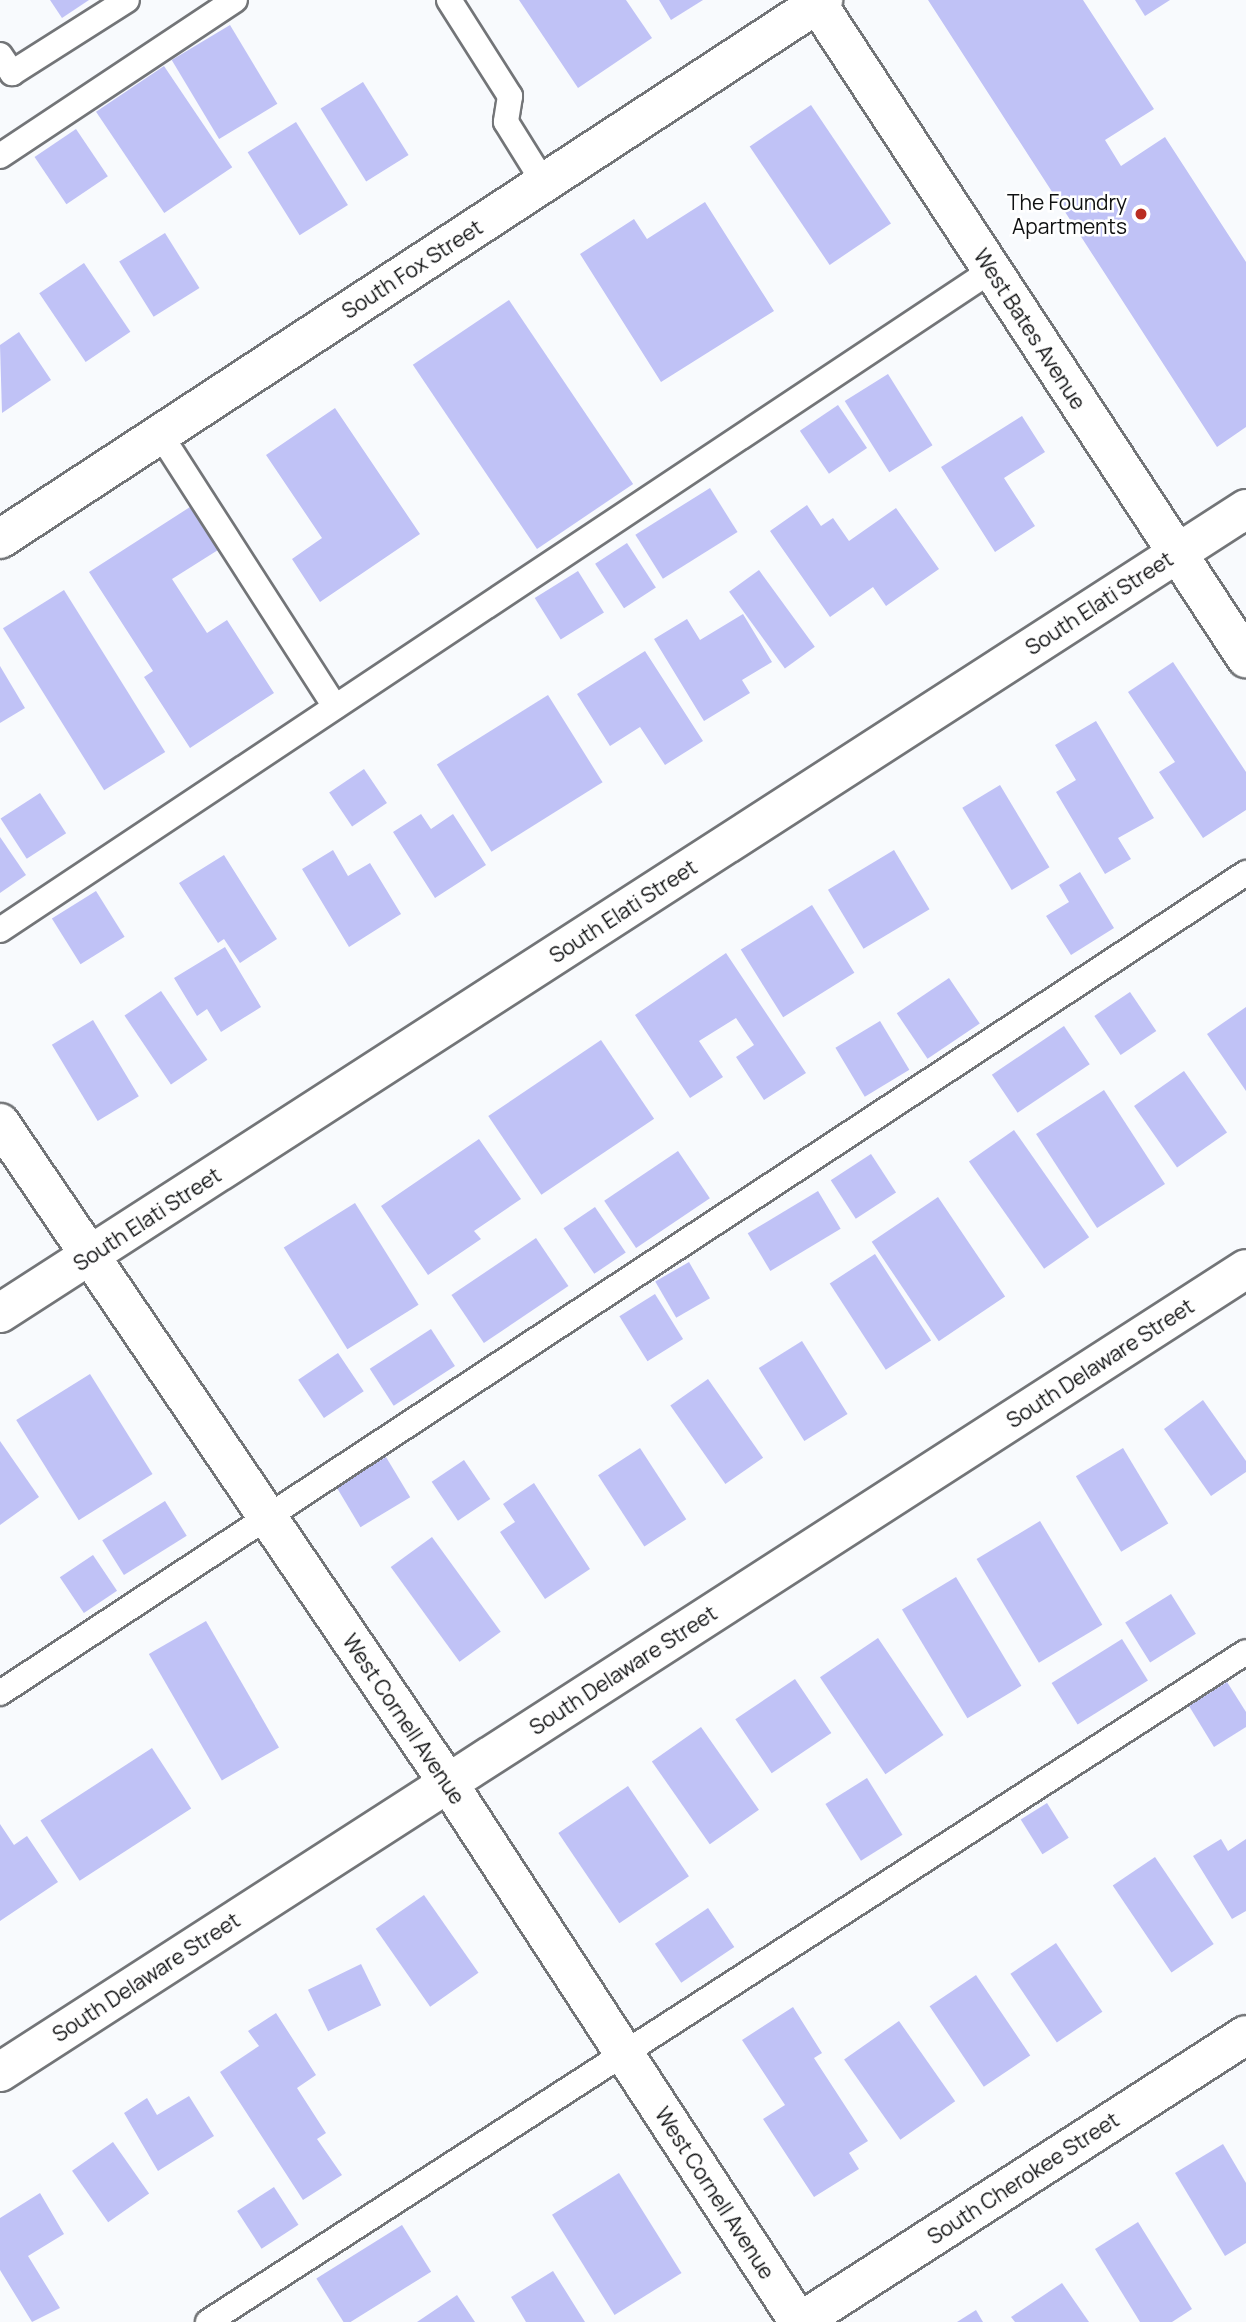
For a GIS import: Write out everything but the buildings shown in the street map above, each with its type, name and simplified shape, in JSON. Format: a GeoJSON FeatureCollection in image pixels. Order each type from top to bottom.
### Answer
{"type":"FeatureCollection","features":[{"type":"Feature","properties":{"kind":"street","name":"South Fox Street"},"geometry":{"type":"LineString","coordinates":[[0,539],[819,1]]}},
{"type":"Feature","properties":{"kind":"street","name":"West Bates Avenue"},"geometry":{"type":"LineString","coordinates":[[819,1],[1246,658]]}},
{"type":"Feature","properties":{"kind":"street","name":"South Elati Street"},"geometry":{"type":"LineString","coordinates":[[0,1313],[1246,509]]}},
{"type":"Feature","properties":{"kind":"street","name":"West Cornell Avenue"},"geometry":{"type":"LineString","coordinates":[[0,1123],[88,1257],[449,1783],[800,2322]]}},
{"type":"Feature","properties":{"kind":"street","name":"South Delaware Street"},"geometry":{"type":"LineString","coordinates":[[0,2072],[1246,1269]]}},
{"type":"Feature","properties":{"kind":"street","name":"South Cherokee Street"},"geometry":{"type":"LineString","coordinates":[[800,2322],[1246,2035]]}},
{"type":"Feature","properties":{"kind":"lane"},"geometry":{"type":"LineString","coordinates":[[0,55],[12,74],[127,0]]}},
{"type":"Feature","properties":{"kind":"lane"},"geometry":{"type":"LineString","coordinates":[[0,156],[235,0]]}},
{"type":"Feature","properties":{"kind":"lane"},"geometry":{"type":"LineString","coordinates":[[449,0],[510,96],[506,122],[544,183]]}},
{"type":"Feature","properties":{"kind":"lane"},"geometry":{"type":"LineString","coordinates":[[0,930],[992,270]]}},
{"type":"Feature","properties":{"kind":"lane"},"geometry":{"type":"LineString","coordinates":[[160,434],[335,707]]}},
{"type":"Feature","properties":{"kind":"lane"},"geometry":{"type":"LineString","coordinates":[[0,1693],[267,1520],[1246,873]]}},
{"type":"Feature","properties":{"kind":"lane"},"geometry":{"type":"LineString","coordinates":[[208,2322],[622,2051],[1246,1652]]}},
{"type":"Feature","properties":{"kind":"place","name":"The Foundry Apartments"},"geometry":{"type":"Point","coordinates":[1141,214]}}]}
